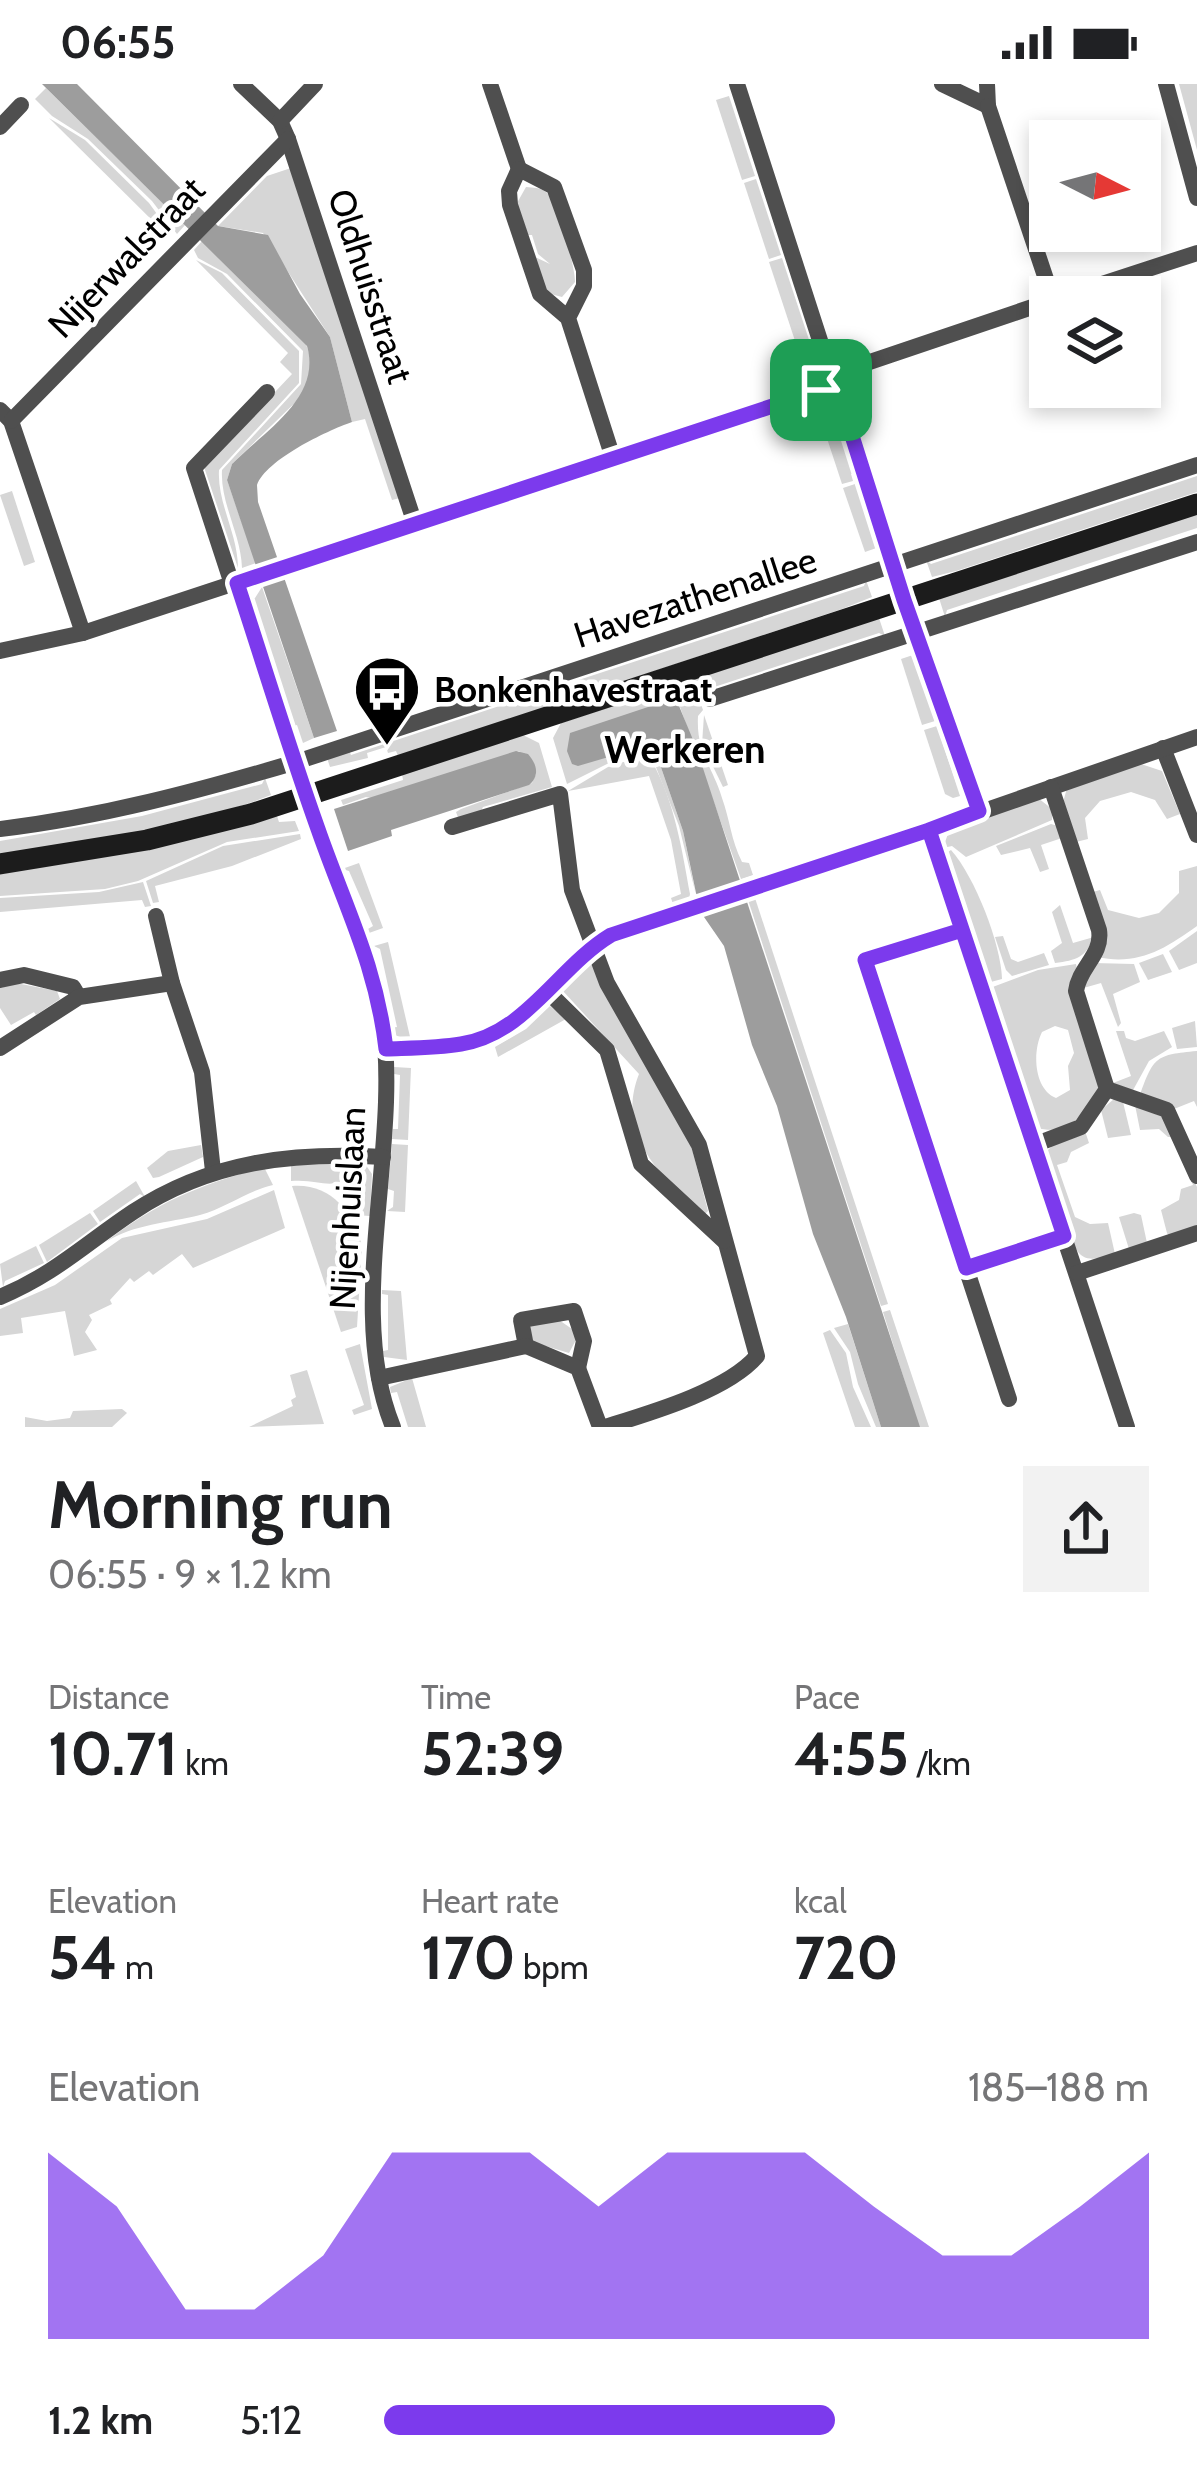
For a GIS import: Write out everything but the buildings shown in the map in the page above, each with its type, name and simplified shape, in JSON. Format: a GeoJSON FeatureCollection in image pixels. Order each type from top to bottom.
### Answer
{"type":"FeatureCollection","features":[{"type":"Feature","properties":{"kind":"main road","name":"Havezathenallee"},"geometry":{"type":"LineString","coordinates":[[0,864],[147,840],[251,814],[1197,503]]}},
{"type":"Feature","properties":{"kind":"street","name":"Oldhuisstraat"},"geometry":{"type":"LineString","coordinates":[[241,84],[280,121],[288,139],[415,524]]}},
{"type":"Feature","properties":{"kind":"street"},"geometry":{"type":"LineString","coordinates":[[280,121],[315,84]]}},
{"type":"Feature","properties":{"kind":"street"},"geometry":{"type":"LineString","coordinates":[[490,84],[519,170],[509,191],[517,227],[540,294],[568,318],[613,458]]}},
{"type":"Feature","properties":{"kind":"street"},"geometry":{"type":"LineString","coordinates":[[737,84],[904,600],[979,811]]}},
{"type":"Feature","properties":{"kind":"street"},"geometry":{"type":"LineString","coordinates":[[942,84],[988,106]]}},
{"type":"Feature","properties":{"kind":"street"},"geometry":{"type":"LineString","coordinates":[[987,84],[988,106],[1043,276]]}},
{"type":"Feature","properties":{"kind":"street"},"geometry":{"type":"LineString","coordinates":[[1166,84],[1197,198]]}},
{"type":"Feature","properties":{"kind":"street"},"geometry":{"type":"LineString","coordinates":[[0,127],[21,105]]}},
{"type":"Feature","properties":{"kind":"street","name":"Nijerwalstraat"},"geometry":{"type":"LineString","coordinates":[[6,415],[288,139]]}},
{"type":"Feature","properties":{"kind":"street"},"geometry":{"type":"LineString","coordinates":[[519,170],[554,187],[574,237],[585,278],[568,318]]}},
{"type":"Feature","properties":{"kind":"street"},"geometry":{"type":"LineString","coordinates":[[1126,276],[1197,253]]}},
{"type":"Feature","properties":{"kind":"street"},"geometry":{"type":"LineString","coordinates":[[0,651],[83,632],[821,390],[849,369],[1029,307]]}},
{"type":"Feature","properties":{"kind":"street","name":"Nijenhuislaan"},"geometry":{"type":"LineString","coordinates":[[267,392],[194,468],[239,582],[307,795],[370,965],[386,1049],[373,1330],[379,1378],[393,1427]]}},
{"type":"Feature","properties":{"kind":"street"},"geometry":{"type":"LineString","coordinates":[[6,415],[83,632]]}},
{"type":"Feature","properties":{"kind":"street","name":"Havezathenallee"},"geometry":{"type":"LineString","coordinates":[[0,829],[91,816],[190,794],[296,762],[1197,465]]}},
{"type":"Feature","properties":{"kind":"street"},"geometry":{"type":"LineString","coordinates":[[710,699],[1197,542]]}},
{"type":"Feature","properties":{"kind":"street"},"geometry":{"type":"LineString","coordinates":[[386,1049],[475,1041],[516,1020],[592,946],[630,926],[1197,737]]}},
{"type":"Feature","properties":{"kind":"street"},"geometry":{"type":"LineString","coordinates":[[1163,748],[1197,835]]}},
{"type":"Feature","properties":{"kind":"street"},"geometry":{"type":"LineString","coordinates":[[1052,788],[1100,930],[1100,946],[1079,976],[1076,991],[1107,1089]]}},
{"type":"Feature","properties":{"kind":"street"},"geometry":{"type":"LineString","coordinates":[[452,827],[560,794],[572,890],[617,1002],[699,1145],[758,1356],[744,1371],[649,1414],[603,1427],[578,1368],[584,1341],[574,1311],[521,1320],[526,1346]]}},
{"type":"Feature","properties":{"kind":"street"},"geometry":{"type":"LineString","coordinates":[[929,830],[1127,1427]]}},
{"type":"Feature","properties":{"kind":"street"},"geometry":{"type":"LineString","coordinates":[[156,916],[172,983],[202,1072],[213,1172]]}},
{"type":"Feature","properties":{"kind":"street"},"geometry":{"type":"LineString","coordinates":[[962,930],[865,960],[1009,1399]]}},
{"type":"Feature","properties":{"kind":"street"},"geometry":{"type":"LineString","coordinates":[[0,980],[24,975],[73,987],[79,997]]}},
{"type":"Feature","properties":{"kind":"street"},"geometry":{"type":"LineString","coordinates":[[0,1048],[79,997],[172,983]]}},
{"type":"Feature","properties":{"kind":"street"},"geometry":{"type":"LineString","coordinates":[[547,990],[607,1050],[641,1165],[726,1242]]}},
{"type":"Feature","properties":{"kind":"street"},"geometry":{"type":"LineString","coordinates":[[1034,1145],[1081,1127],[1107,1089]]}},
{"type":"Feature","properties":{"kind":"street"},"geometry":{"type":"LineString","coordinates":[[1107,1089],[1167,1110],[1197,1176]]}},
{"type":"Feature","properties":{"kind":"street"},"geometry":{"type":"LineString","coordinates":[[0,1297],[51,1273],[155,1199],[213,1172],[298,1155],[383,1157]]}},
{"type":"Feature","properties":{"kind":"street"},"geometry":{"type":"LineString","coordinates":[[1077,1273],[1197,1233]]}},
{"type":"Feature","properties":{"kind":"street"},"geometry":{"type":"LineString","coordinates":[[966,1268],[1064,1236]]}},
{"type":"Feature","properties":{"kind":"street"},"geometry":{"type":"LineString","coordinates":[[379,1378],[526,1346],[578,1368]]}},
{"type":"Feature","properties":{"kind":"shaded area"},"geometry":{"type":"Polygon","coordinates":[[[42,84],[77,84],[218,226],[268,235],[330,337],[352,422],[284,456],[257,485],[258,502],[337,731],[314,738],[227,480],[232,464],[298,397],[309,365],[307,346],[42,84]]]}},
{"type":"Feature","properties":{"kind":"shaded area"},"geometry":{"type":"Polygon","coordinates":[[[1179,84],[1197,84],[1197,150],[1179,84]]]}},
{"type":"Feature","properties":{"kind":"shaded area"},"geometry":{"type":"Polygon","coordinates":[[[46,88],[185,225],[177,234],[152,201],[88,139],[35,99],[46,88]]]}},
{"type":"Feature","properties":{"kind":"shaded area"},"geometry":{"type":"Polygon","coordinates":[[[729,96],[755,176],[742,180],[716,100],[729,96]]]}},
{"type":"Feature","properties":{"kind":"shaded area"},"geometry":{"type":"Polygon","coordinates":[[[49,118],[85,140],[149,203],[170,232],[167,235],[49,118]]]}},
{"type":"Feature","properties":{"kind":"shaded area"},"geometry":{"type":"Polygon","coordinates":[[[291,168],[400,498],[392,500],[365,419],[352,422],[330,337],[263,233],[218,226],[267,176],[291,168]]]}},
{"type":"Feature","properties":{"kind":"shaded area"},"geometry":{"type":"Polygon","coordinates":[[[756,179],[781,255],[769,259],[744,183],[756,179]]]}},
{"type":"Feature","properties":{"kind":"shaded area"},"geometry":{"type":"Polygon","coordinates":[[[526,187],[546,192],[560,221],[575,282],[562,297],[547,293],[535,257],[550,264],[538,254],[517,203],[526,187]]]}},
{"type":"Feature","properties":{"kind":"shaded area"},"geometry":{"type":"Polygon","coordinates":[[[202,241],[305,342],[310,361],[304,394],[232,464],[227,480],[256,563],[242,568],[222,470],[301,384],[303,351],[227,274],[198,258],[194,250],[202,241]]]}},
{"type":"Feature","properties":{"kind":"shaded area"},"geometry":{"type":"Polygon","coordinates":[[[782,258],[816,361],[803,365],[769,262],[782,258]]]}},
{"type":"Feature","properties":{"kind":"shaded area"},"geometry":{"type":"Polygon","coordinates":[[[196,260],[222,273],[299,351],[299,383],[219,470],[238,568],[204,467],[292,374],[280,362],[288,353],[196,260]]]}},
{"type":"Feature","properties":{"kind":"shaded area"},"geometry":{"type":"Polygon","coordinates":[[[836,406],[858,471],[851,474],[853,481],[842,484],[818,411],[836,406]]]}},
{"type":"Feature","properties":{"kind":"shaded area"},"geometry":{"type":"Polygon","coordinates":[[[1197,476],[1197,492],[956,571],[932,577],[926,560],[931,564],[1197,476]]]}},
{"type":"Feature","properties":{"kind":"shaded area"},"geometry":{"type":"Polygon","coordinates":[[[861,482],[882,546],[865,552],[843,488],[861,482]]]}},
{"type":"Feature","properties":{"kind":"shaded area"},"geometry":{"type":"Polygon","coordinates":[[[12,491],[35,562],[24,566],[0,495],[12,491]]]}},
{"type":"Feature","properties":{"kind":"shaded area"},"geometry":{"type":"Polygon","coordinates":[[[1197,511],[1197,528],[947,610],[945,617],[939,598],[1197,511]]]}},
{"type":"Feature","properties":{"kind":"shaded area"},"geometry":{"type":"Polygon","coordinates":[[[866,580],[872,597],[842,609],[398,756],[386,747],[367,753],[368,758],[330,767],[327,758],[349,750],[351,755],[864,586],[866,580]]]}},
{"type":"Feature","properties":{"kind":"shaded area"},"geometry":{"type":"Polygon","coordinates":[[[262,587],[314,738],[303,743],[297,725],[291,727],[249,599],[262,587]]]}},
{"type":"Feature","properties":{"kind":"shaded area"},"geometry":{"type":"Polygon","coordinates":[[[879,618],[885,636],[879,633],[708,689],[709,694],[699,698],[702,750],[738,854],[742,862],[749,863],[753,875],[741,879],[680,707],[635,748],[646,746],[656,753],[683,831],[696,895],[679,826],[652,757],[644,753],[607,764],[567,784],[553,738],[561,723],[879,618]]]}},
{"type":"Feature","properties":{"kind":"shaded area"},"geometry":{"type":"Polygon","coordinates":[[[913,655],[935,721],[922,725],[901,659],[913,655]]]}},
{"type":"Feature","properties":{"kind":"shaded area"},"geometry":{"type":"Polygon","coordinates":[[[666,701],[679,706],[696,747],[920,1427],[881,1427],[813,1234],[724,946],[704,917],[683,831],[656,753],[646,746],[578,766],[572,764],[567,751],[570,733],[666,701]]]}},
{"type":"Feature","properties":{"kind":"shaded area"},"geometry":{"type":"Polygon","coordinates":[[[704,715],[728,785],[723,787],[702,744],[704,715]]]}},
{"type":"Feature","properties":{"kind":"shaded area"},"geometry":{"type":"Polygon","coordinates":[[[937,726],[960,796],[953,798],[945,794],[924,730],[937,726]]]}},
{"type":"Feature","properties":{"kind":"shaded area"},"geometry":{"type":"Polygon","coordinates":[[[521,734],[539,743],[552,787],[483,807],[480,813],[459,820],[456,812],[461,809],[532,783],[536,774],[519,751],[376,799],[366,797],[343,805],[341,800],[403,780],[402,774],[521,734]]]}},
{"type":"Feature","properties":{"kind":"shaded area"},"geometry":{"type":"Polygon","coordinates":[[[516,751],[528,754],[535,766],[535,778],[529,785],[391,830],[392,836],[348,851],[334,809],[516,751]]]}},
{"type":"Feature","properties":{"kind":"shaded area"},"geometry":{"type":"Polygon","coordinates":[[[642,756],[651,760],[659,775],[680,842],[690,894],[689,899],[673,904],[671,898],[681,894],[671,840],[649,776],[568,791],[608,767],[642,756]]]}},
{"type":"Feature","properties":{"kind":"shaded area"},"geometry":{"type":"Polygon","coordinates":[[[1141,764],[1162,771],[1180,814],[1167,819],[1155,800],[1131,792],[1100,801],[1085,818],[1088,839],[1076,842],[1062,806],[1067,788],[1141,764]]]}},
{"type":"Feature","properties":{"kind":"shaded area"},"geometry":{"type":"Polygon","coordinates":[[[265,778],[271,795],[205,817],[0,856],[0,841],[142,816],[262,784],[265,778]]]}},
{"type":"Feature","properties":{"kind":"shaded area"},"geometry":{"type":"Polygon","coordinates":[[[1038,798],[1052,809],[1052,820],[966,857],[952,846],[943,848],[950,828],[1038,798]]]}},
{"type":"Feature","properties":{"kind":"shaded area"},"geometry":{"type":"Polygon","coordinates":[[[277,816],[279,822],[295,821],[299,831],[227,842],[138,881],[105,889],[0,896],[0,874],[140,850],[277,816]]]}},
{"type":"Feature","properties":{"kind":"shaded area"},"geometry":{"type":"Polygon","coordinates":[[[1051,824],[1058,826],[1062,838],[1041,845],[1049,869],[1040,872],[1030,848],[1001,855],[996,846],[1051,824]]]}},
{"type":"Feature","properties":{"kind":"shaded area"},"geometry":{"type":"Polygon","coordinates":[[[300,834],[301,839],[232,866],[155,886],[159,902],[153,903],[146,881],[223,846],[300,834]]]}},
{"type":"Feature","properties":{"kind":"shaded area"},"geometry":{"type":"Polygon","coordinates":[[[951,850],[985,912],[1002,979],[987,983],[945,854],[951,850]]]}},
{"type":"Feature","properties":{"kind":"shaded area"},"geometry":{"type":"Polygon","coordinates":[[[359,863],[383,928],[369,933],[373,926],[349,871],[342,869],[359,863]]]}},
{"type":"Feature","properties":{"kind":"shaded area"},"geometry":{"type":"Polygon","coordinates":[[[1197,866],[1197,926],[1150,954],[1097,957],[1093,892],[1100,890],[1108,910],[1139,918],[1159,913],[1179,893],[1179,871],[1197,866]]]}},
{"type":"Feature","properties":{"kind":"shaded area"},"geometry":{"type":"Polygon","coordinates":[[[143,882],[151,906],[145,907],[142,900],[0,912],[0,898],[99,892],[143,882]]]}},
{"type":"Feature","properties":{"kind":"shaded area"},"geometry":{"type":"Polygon","coordinates":[[[755,898],[888,1304],[881,1306],[748,900],[755,898]]]}},
{"type":"Feature","properties":{"kind":"shaded area"},"geometry":{"type":"Polygon","coordinates":[[[1060,905],[1073,943],[1094,937],[1079,957],[1055,963],[1051,951],[1062,943],[1052,912],[1060,905]]]}},
{"type":"Feature","properties":{"kind":"shaded area"},"geometry":{"type":"Polygon","coordinates":[[[1197,931],[1197,963],[1179,970],[1169,951],[1197,931]]]}},
{"type":"Feature","properties":{"kind":"shaded area"},"geometry":{"type":"Polygon","coordinates":[[[1003,936],[1011,959],[1018,962],[1044,953],[1049,965],[1012,976],[995,937],[1003,936]]]}},
{"type":"Feature","properties":{"kind":"shaded area"},"geometry":{"type":"Polygon","coordinates":[[[388,942],[411,1041],[392,1034],[391,1028],[397,1027],[380,949],[374,946],[388,942]]]}},
{"type":"Feature","properties":{"kind":"shaded area"},"geometry":{"type":"Polygon","coordinates":[[[1163,954],[1172,972],[1148,980],[1139,963],[1163,954]]]}},
{"type":"Feature","properties":{"kind":"shaded area"},"geometry":{"type":"Polygon","coordinates":[[[592,962],[691,1145],[708,1211],[702,1217],[671,1186],[638,1135],[633,1096],[639,1074],[563,991],[592,962]]]}},
{"type":"Feature","properties":{"kind":"shaded area"},"geometry":{"type":"Polygon","coordinates":[[[1093,963],[1134,964],[1140,982],[1113,994],[1118,1027],[1101,983],[1080,989],[1093,963]]]}},
{"type":"Feature","properties":{"kind":"shaded area"},"geometry":{"type":"Polygon","coordinates":[[[1076,964],[1100,1088],[1074,1122],[1059,1129],[1036,1128],[990,988],[1038,970],[1076,964]],[[1055,1026],[1042,1032],[1037,1049],[1039,1078],[1056,1098],[1070,1090],[1068,1066],[1074,1053],[1068,1030],[1055,1026]]]}},
{"type":"Feature","properties":{"kind":"shaded area"},"geometry":{"type":"Polygon","coordinates":[[[16,983],[57,991],[60,999],[11,1025],[0,1008],[0,986],[16,983]]]}},
{"type":"Feature","properties":{"kind":"shaded area"},"geometry":{"type":"Polygon","coordinates":[[[550,1006],[566,1019],[498,1057],[495,1047],[526,1029],[550,1006]]]}},
{"type":"Feature","properties":{"kind":"shaded area"},"geometry":{"type":"Polygon","coordinates":[[[1195,1021],[1197,1047],[1177,1049],[1172,1028],[1195,1021]]]}},
{"type":"Feature","properties":{"kind":"shaded area"},"geometry":{"type":"Polygon","coordinates":[[[1116,1031],[1124,1031],[1126,1038],[1135,1041],[1164,1031],[1172,1047],[1149,1061],[1132,1092],[1113,1083],[1131,1076],[1116,1031]]]}},
{"type":"Feature","properties":{"kind":"shaded area"},"geometry":{"type":"Polygon","coordinates":[[[1197,1051],[1197,1107],[1194,1101],[1174,1109],[1140,1095],[1158,1060],[1197,1051]]]}},
{"type":"Feature","properties":{"kind":"shaded area"},"geometry":{"type":"Polygon","coordinates":[[[394,1067],[411,1068],[408,1140],[392,1139],[393,1129],[398,1129],[400,1075],[394,1074],[394,1067]]]}},
{"type":"Feature","properties":{"kind":"shaded area"},"geometry":{"type":"Polygon","coordinates":[[[1114,1099],[1123,1102],[1131,1135],[1108,1138],[1101,1110],[1114,1099]]]}},
{"type":"Feature","properties":{"kind":"shaded area"},"geometry":{"type":"Polygon","coordinates":[[[1135,1105],[1167,1119],[1197,1187],[1197,1227],[1167,1233],[1161,1210],[1179,1200],[1181,1189],[1193,1185],[1173,1137],[1159,1129],[1140,1130],[1135,1105]]]}},
{"type":"Feature","properties":{"kind":"shaded area"},"geometry":{"type":"Polygon","coordinates":[[[1085,1131],[1089,1143],[1057,1165],[1075,1217],[1090,1224],[1108,1223],[1115,1254],[1092,1259],[1075,1247],[1044,1154],[1056,1142],[1085,1131]]]}},
{"type":"Feature","properties":{"kind":"shaded area"},"geometry":{"type":"Polygon","coordinates":[[[392,1144],[408,1145],[405,1212],[387,1211],[393,1207],[394,1191],[388,1189],[392,1144]]]}},
{"type":"Feature","properties":{"kind":"shaded area"},"geometry":{"type":"Polygon","coordinates":[[[201,1145],[203,1157],[159,1177],[153,1178],[147,1168],[168,1151],[201,1145]]]}},
{"type":"Feature","properties":{"kind":"shaded area"},"geometry":{"type":"Polygon","coordinates":[[[360,1163],[337,1183],[291,1181],[291,1164],[360,1163]]]}},
{"type":"Feature","properties":{"kind":"shaded area"},"geometry":{"type":"Polygon","coordinates":[[[365,1164],[372,1174],[370,1216],[355,1215],[352,1200],[365,1164]]]}},
{"type":"Feature","properties":{"kind":"shaded area"},"geometry":{"type":"Polygon","coordinates":[[[264,1167],[273,1185],[210,1212],[140,1228],[106,1242],[181,1196],[264,1167]]]}},
{"type":"Feature","properties":{"kind":"shaded area"},"geometry":{"type":"Polygon","coordinates":[[[136,1181],[145,1197],[140,1194],[100,1222],[93,1211],[136,1181]]]}},
{"type":"Feature","properties":{"kind":"shaded area"},"geometry":{"type":"Polygon","coordinates":[[[292,1186],[328,1194],[353,1221],[362,1246],[357,1327],[341,1332],[292,1186]]]}},
{"type":"Feature","properties":{"kind":"shaded area"},"geometry":{"type":"Polygon","coordinates":[[[274,1190],[285,1228],[193,1268],[182,1254],[153,1275],[149,1271],[134,1282],[130,1278],[110,1300],[112,1304],[89,1315],[92,1320],[85,1332],[97,1350],[74,1356],[65,1311],[21,1318],[23,1333],[0,1336],[0,1309],[55,1285],[122,1238],[207,1219],[274,1190]]]}},
{"type":"Feature","properties":{"kind":"shaded area"},"geometry":{"type":"Polygon","coordinates":[[[90,1213],[98,1224],[47,1262],[39,1245],[90,1213]]]}},
{"type":"Feature","properties":{"kind":"shaded area"},"geometry":{"type":"Polygon","coordinates":[[[1141,1215],[1147,1243],[1129,1249],[1119,1217],[1141,1215]]]}},
{"type":"Feature","properties":{"kind":"shaded area"},"geometry":{"type":"Polygon","coordinates":[[[36,1246],[44,1263],[5,1281],[3,1287],[0,1264],[36,1246]]]}},
{"type":"Feature","properties":{"kind":"shaded area"},"geometry":{"type":"Polygon","coordinates":[[[382,1290],[401,1291],[407,1360],[384,1357],[388,1295],[382,1290]]]}},
{"type":"Feature","properties":{"kind":"shaded area"},"geometry":{"type":"Polygon","coordinates":[[[890,1310],[929,1427],[919,1427],[883,1312],[890,1310]]]}},
{"type":"Feature","properties":{"kind":"shaded area"},"geometry":{"type":"Polygon","coordinates":[[[559,1320],[577,1338],[569,1353],[532,1342],[530,1326],[559,1320]]]}},
{"type":"Feature","properties":{"kind":"shaded area"},"geometry":{"type":"Polygon","coordinates":[[[848,1324],[881,1427],[876,1427],[850,1352],[834,1328],[848,1324]]]}},
{"type":"Feature","properties":{"kind":"shaded area"},"geometry":{"type":"Polygon","coordinates":[[[830,1330],[846,1353],[853,1387],[871,1427],[855,1427],[823,1333],[830,1330]]]}},
{"type":"Feature","properties":{"kind":"shaded area"},"geometry":{"type":"Polygon","coordinates":[[[360,1344],[372,1409],[354,1415],[352,1410],[364,1405],[345,1349],[360,1344]]]}},
{"type":"Feature","properties":{"kind":"shaded area"},"geometry":{"type":"Polygon","coordinates":[[[307,1370],[324,1424],[249,1427],[293,1406],[291,1400],[296,1397],[290,1375],[307,1370]]]}},
{"type":"Feature","properties":{"kind":"shaded area"},"geometry":{"type":"Polygon","coordinates":[[[412,1378],[426,1427],[408,1427],[397,1392],[391,1393],[390,1387],[412,1378]]]}},
{"type":"Feature","properties":{"kind":"shaded area"},"geometry":{"type":"Polygon","coordinates":[[[122,1409],[127,1413],[112,1427],[25,1427],[25,1417],[47,1421],[70,1418],[73,1411],[122,1409]]]}},
{"type":"Feature","properties":{"kind":"place","name":"Bonkenhavestraat"},"geometry":{"type":"Point","coordinates":[387,748]}},
{"type":"Feature","properties":{"kind":"district","name":"Werkeren"},"geometry":{"type":"Point","coordinates":[685,749]}},
{"type":"Feature","properties":{"kind":"route"},"geometry":{"type":"LineString","coordinates":[[821,390],[237,583],[317,827],[363,942],[386,1049],[461,1044],[487,1036],[527,1011],[592,946],[630,926],[929,830],[962,930],[982,987],[1064,1236],[966,1268],[865,960],[962,930],[937,853],[929,830],[979,811],[904,600],[834,379],[821,390]]}}]}
